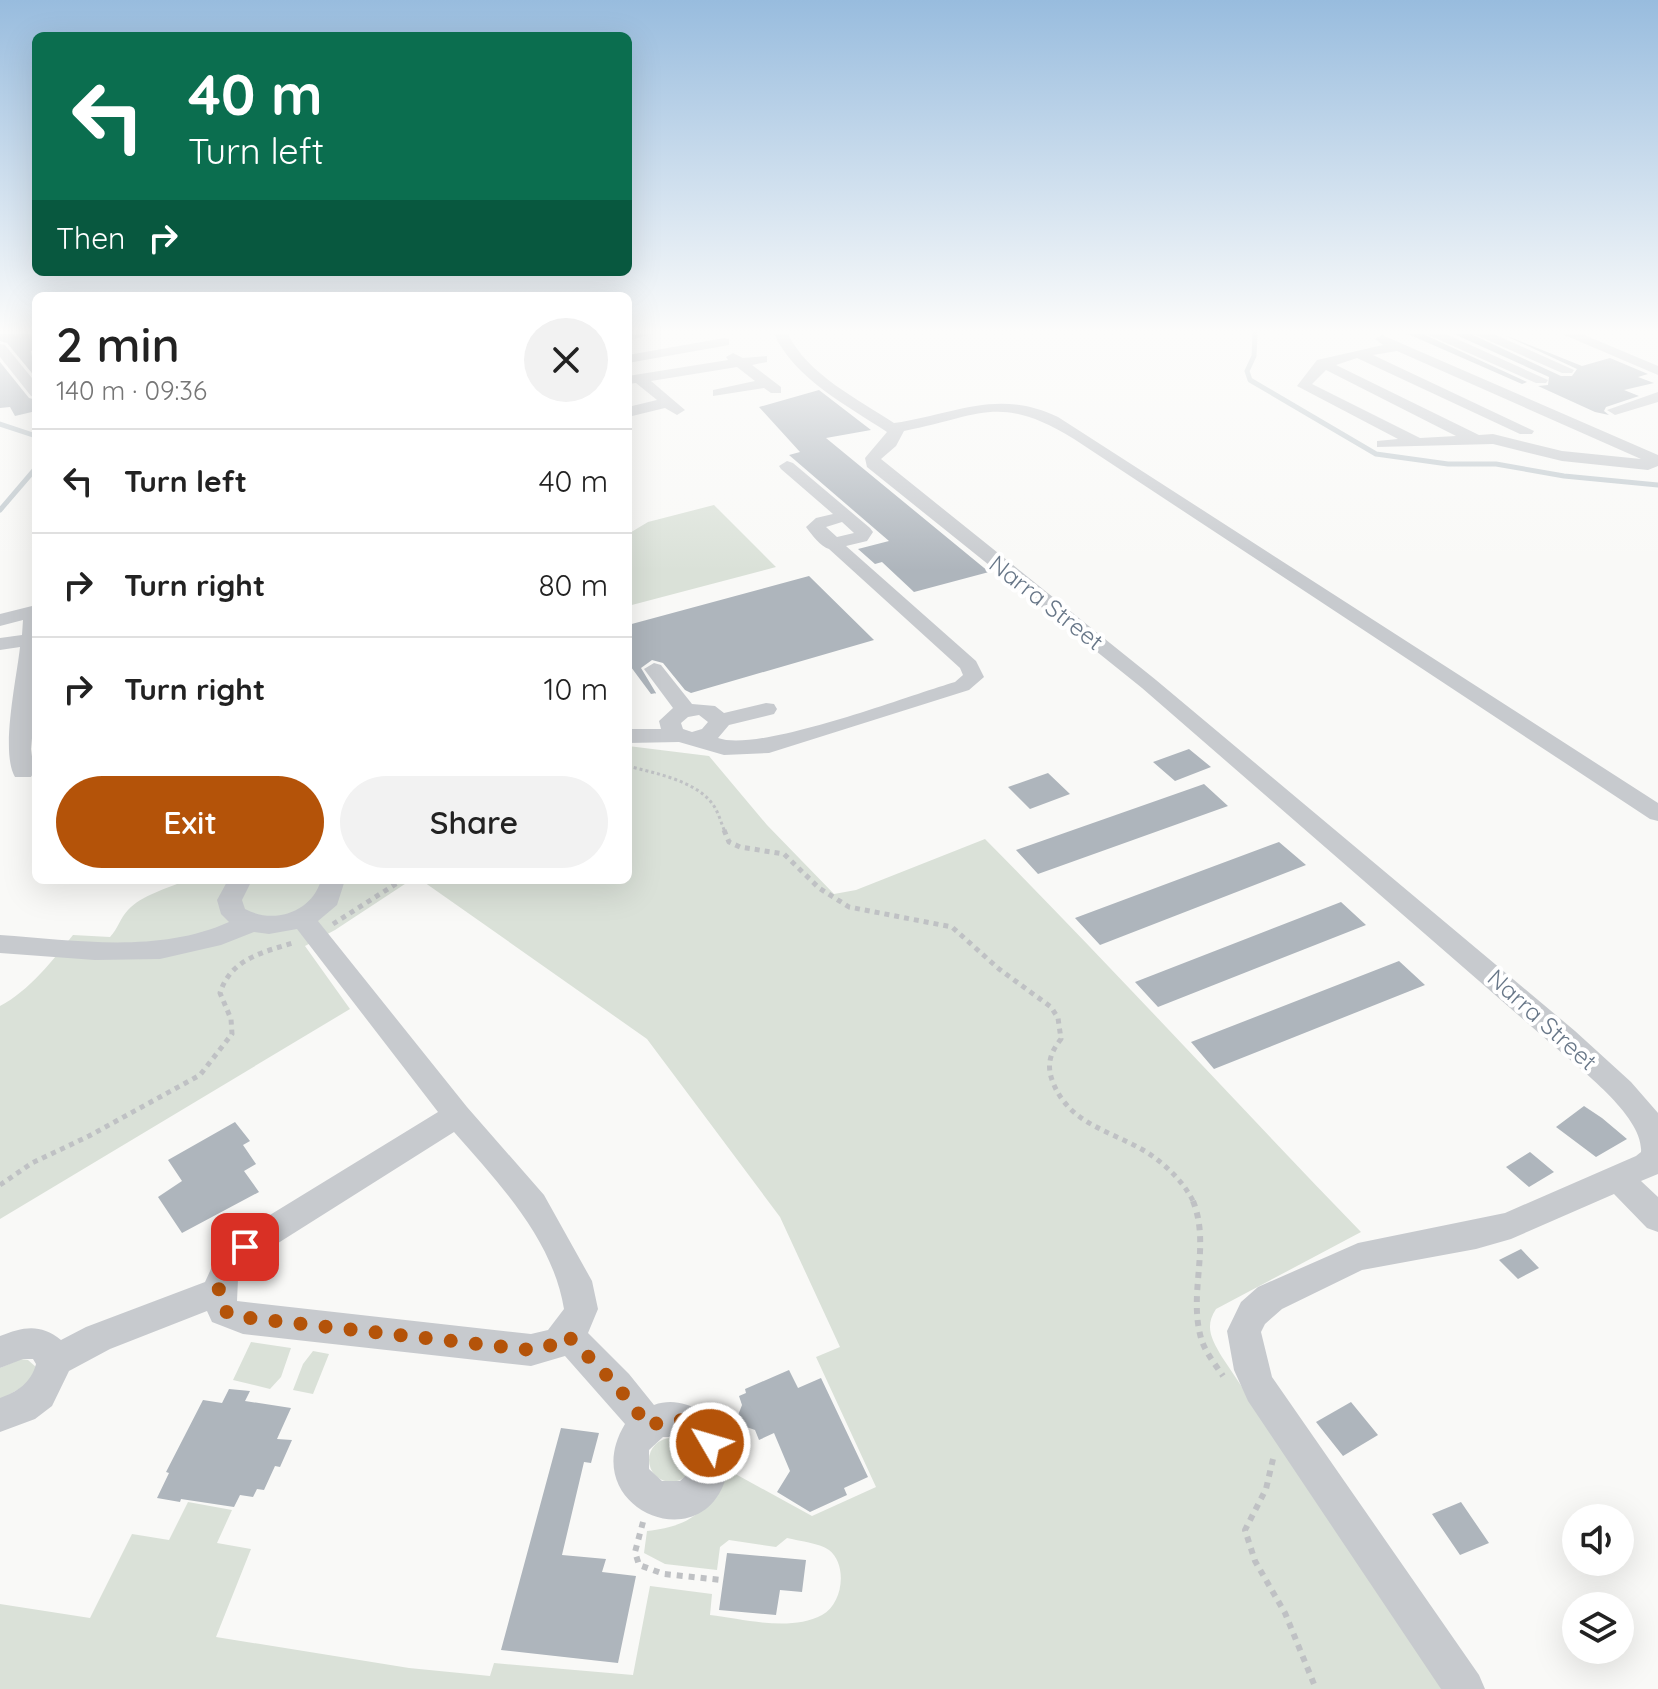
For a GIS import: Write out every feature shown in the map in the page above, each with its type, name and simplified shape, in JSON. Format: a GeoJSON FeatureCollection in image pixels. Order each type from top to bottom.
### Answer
{"type":"FeatureCollection","features":[{"type":"Feature","properties":{"kind":"street"},"geometry":{"type":"LineString","coordinates":[[870,413],[891,428],[967,413]]}},
{"type":"Feature","properties":{"kind":"street"},"geometry":{"type":"LineString","coordinates":[[1034,413],[1115,459],[1658,814]]}},
{"type":"Feature","properties":{"kind":"street"},"geometry":{"type":"LineString","coordinates":[[1357,413],[1417,443]]}},
{"type":"Feature","properties":{"kind":"street"},"geometry":{"type":"LineString","coordinates":[[1429,413],[1485,439],[1562,456],[1658,463]]}},
{"type":"Feature","properties":{"kind":"street"},"geometry":{"type":"LineString","coordinates":[[1487,413],[1526,431]]}},
{"type":"Feature","properties":{"kind":"street"},"geometry":{"type":"LineString","coordinates":[[1550,413],[1658,463]]}},
{"type":"Feature","properties":{"kind":"street"},"geometry":{"type":"LineString","coordinates":[[1383,444],[1485,439],[1564,419]]}},
{"type":"Feature","properties":{"kind":"street","name":"Narra Street"},"geometry":{"type":"LineString","coordinates":[[891,428],[896,431],[890,443],[873,458],[873,464],[1149,684],[1466,952],[1621,1090],[1646,1118],[1657,1142],[1656,1157],[1647,1165],[1511,1225],[1476,1235],[1358,1257],[1337,1265],[1270,1298],[1253,1313],[1244,1331],[1251,1370],[1260,1389],[1465,1689]]}},
{"type":"Feature","properties":{"kind":"street"},"geometry":{"type":"LineString","coordinates":[[719,721],[707,711],[687,711],[670,721],[673,732],[724,748],[769,746],[962,686],[974,677],[969,665],[816,531],[816,525],[846,516],[787,466]]}},
{"type":"Feature","properties":{"kind":"street"},"geometry":{"type":"LineString","coordinates":[[0,620],[32,613]]}},
{"type":"Feature","properties":{"kind":"street"},"geometry":{"type":"LineString","coordinates":[[0,644],[32,639]]}},
{"type":"Feature","properties":{"kind":"street"},"geometry":{"type":"LineString","coordinates":[[0,778],[29,770],[10,745],[32,644]]}},
{"type":"Feature","properties":{"kind":"street"},"geometry":{"type":"LineString","coordinates":[[654,669],[687,711]]}},
{"type":"Feature","properties":{"kind":"street"},"geometry":{"type":"LineString","coordinates":[[632,736],[687,737],[712,733],[719,721],[766,709]]}},
{"type":"Feature","properties":{"kind":"street"},"geometry":{"type":"LineString","coordinates":[[237,884],[229,904],[233,914],[250,923],[308,926]]}},
{"type":"Feature","properties":{"kind":"street"},"geometry":{"type":"LineString","coordinates":[[308,926],[332,885]]}},
{"type":"Feature","properties":{"kind":"street"},"geometry":{"type":"LineString","coordinates":[[0,944],[147,950],[220,937],[250,923]]}},
{"type":"Feature","properties":{"kind":"street"},"geometry":{"type":"LineString","coordinates":[[308,926],[457,1115],[520,1186],[576,1281],[581,1309],[577,1322],[567,1335],[546,1348],[531,1350],[243,1319],[224,1311],[219,1291],[225,1269],[245,1247],[457,1115]]}},
{"type":"Feature","properties":{"kind":"street"},"geometry":{"type":"LineString","coordinates":[[1618,1178],[1658,1218]]}},
{"type":"Feature","properties":{"kind":"street"},"geometry":{"type":"LineString","coordinates":[[54,1361],[98,1338],[219,1291]]}},
{"type":"Feature","properties":{"kind":"street"},"geometry":{"type":"LineString","coordinates":[[567,1335],[617,1386],[649,1427]]}},
{"type":"Feature","properties":{"kind":"street"},"geometry":{"type":"LineString","coordinates":[[0,1352],[14,1345],[34,1343],[48,1349],[54,1361],[51,1377],[40,1394],[22,1407],[0,1415]]}},
{"type":"Feature","properties":{"kind":"path"},"geometry":{"type":"LineString","coordinates":[[632,767],[660,774],[697,791],[712,803],[729,842],[740,847],[784,854],[819,888],[849,907],[952,927],[964,934],[999,969],[1051,1007],[1058,1018],[1061,1039],[1053,1050],[1048,1067],[1061,1103],[1071,1115],[1088,1125],[1151,1155],[1172,1172],[1192,1196],[1205,1239],[1197,1278],[1200,1335],[1231,1387]]}},
{"type":"Feature","properties":{"kind":"path"},"geometry":{"type":"LineString","coordinates":[[0,1185],[32,1163],[89,1136],[200,1075],[232,1034],[231,1019],[220,993],[230,969],[308,926],[351,914],[396,884]]}},
{"type":"Feature","properties":{"kind":"path"},"geometry":{"type":"LineString","coordinates":[[1271,1452],[1273,1461],[1266,1489],[1245,1530],[1250,1552],[1263,1579],[1280,1603],[1316,1689]]}},
{"type":"Feature","properties":{"kind":"path"},"geometry":{"type":"LineString","coordinates":[[641,1531],[635,1556],[643,1568],[664,1574],[721,1580]]}},
{"type":"Feature","properties":{"kind":"shaded area"},"geometry":{"type":"Polygon","coordinates":[[[714,505],[776,567],[632,605],[632,532],[648,522],[714,505]]]}},
{"type":"Feature","properties":{"kind":"shaded area"},"geometry":{"type":"Polygon","coordinates":[[[632,746],[709,756],[767,825],[834,894],[856,890],[985,839],[1361,1232],[1216,1309],[1210,1328],[1222,1357],[1443,1689],[0,1689],[0,1604],[90,1618],[132,1534],[169,1540],[188,1502],[232,1510],[217,1543],[251,1549],[216,1637],[409,1668],[490,1676],[494,1663],[633,1675],[650,1586],[712,1594],[710,1615],[767,1623],[796,1623],[829,1610],[838,1594],[839,1565],[829,1550],[814,1544],[787,1538],[776,1547],[729,1540],[720,1547],[717,1570],[665,1564],[644,1553],[647,1531],[677,1525],[698,1513],[714,1496],[730,1471],[812,1516],[876,1487],[816,1357],[840,1347],[780,1217],[647,1039],[427,884],[632,884],[632,746]]]}},
{"type":"Feature","properties":{"kind":"shaded area"},"geometry":{"type":"Polygon","coordinates":[[[177,884],[405,884],[305,946],[350,1009],[0,1219],[0,1006],[31,984],[73,935],[110,937],[125,913],[156,892],[177,884]]]}},
{"type":"Feature","properties":{"kind":"shaded area"},"geometry":{"type":"Polygon","coordinates":[[[251,1342],[291,1348],[281,1377],[270,1389],[233,1380],[251,1342]]]}},
{"type":"Feature","properties":{"kind":"shaded area"},"geometry":{"type":"Polygon","coordinates":[[[313,1351],[329,1354],[313,1394],[293,1390],[303,1364],[313,1351]]]}},
{"type":"Feature","properties":{"kind":"shaded area"},"geometry":{"type":"Polygon","coordinates":[[[21,1359],[28,1360],[36,1367],[34,1380],[0,1400],[0,1368],[21,1359]]]}},
{"type":"Feature","properties":{"kind":"shaded area"},"geometry":{"type":"Polygon","coordinates":[[[671,1438],[687,1444],[693,1460],[687,1476],[671,1482],[655,1476],[649,1460],[655,1444],[671,1438]]]}},
{"type":"Feature","properties":{"kind":"building"},"geometry":{"type":"Polygon","coordinates":[[[764,413],[849,413],[871,430],[826,438],[989,572],[914,592],[882,562],[875,564],[858,549],[889,541],[789,455],[800,452],[764,413]]]}},
{"type":"Feature","properties":{"kind":"building"},"geometry":{"type":"Polygon","coordinates":[[[809,576],[874,640],[691,693],[663,663],[652,660],[641,668],[656,693],[651,694],[632,668],[632,624],[809,576]]]}},
{"type":"Feature","properties":{"kind":"building"},"geometry":{"type":"Polygon","coordinates":[[[1189,749],[1211,767],[1175,781],[1153,762],[1189,749]]]}},
{"type":"Feature","properties":{"kind":"building"},"geometry":{"type":"Polygon","coordinates":[[[1048,773],[1070,794],[1030,809],[1008,787],[1048,773]]]}},
{"type":"Feature","properties":{"kind":"building"},"geometry":{"type":"Polygon","coordinates":[[[1204,784],[1228,806],[1038,874],[1016,850],[1204,784]]]}},
{"type":"Feature","properties":{"kind":"building"},"geometry":{"type":"Polygon","coordinates":[[[1279,842],[1306,865],[1100,945],[1075,918],[1279,842]]]}},
{"type":"Feature","properties":{"kind":"building"},"geometry":{"type":"Polygon","coordinates":[[[1341,902],[1366,925],[1158,1007],[1135,982],[1341,902]]]}},
{"type":"Feature","properties":{"kind":"building"},"geometry":{"type":"Polygon","coordinates":[[[1399,961],[1425,985],[1214,1069],[1191,1042],[1399,961]]]}},
{"type":"Feature","properties":{"kind":"building"},"geometry":{"type":"Polygon","coordinates":[[[1584,1106],[1627,1139],[1596,1157],[1556,1127],[1584,1106]]]}},
{"type":"Feature","properties":{"kind":"building"},"geometry":{"type":"Polygon","coordinates":[[[235,1122],[250,1141],[243,1145],[256,1164],[244,1171],[259,1192],[182,1233],[158,1197],[182,1181],[168,1160],[235,1122]]]}},
{"type":"Feature","properties":{"kind":"building"},"geometry":{"type":"Polygon","coordinates":[[[1530,1152],[1554,1172],[1529,1187],[1506,1167],[1530,1152]]]}},
{"type":"Feature","properties":{"kind":"building"},"geometry":{"type":"Polygon","coordinates":[[[1521,1249],[1539,1268],[1518,1279],[1499,1260],[1521,1249]]]}},
{"type":"Feature","properties":{"kind":"building"},"geometry":{"type":"Polygon","coordinates":[[[789,1370],[798,1388],[821,1378],[868,1477],[844,1488],[847,1495],[810,1512],[777,1492],[790,1471],[774,1433],[759,1440],[755,1430],[735,1423],[742,1405],[739,1396],[746,1393],[745,1389],[789,1370]]]}},
{"type":"Feature","properties":{"kind":"building"},"geometry":{"type":"Polygon","coordinates":[[[229,1389],[250,1391],[245,1401],[291,1408],[277,1439],[292,1440],[280,1467],[275,1466],[264,1490],[257,1489],[253,1497],[240,1495],[234,1507],[157,1498],[169,1473],[166,1472],[203,1400],[222,1403],[229,1389]]]}},
{"type":"Feature","properties":{"kind":"building"},"geometry":{"type":"Polygon","coordinates":[[[1351,1402],[1378,1435],[1343,1456],[1316,1422],[1351,1402]]]}},
{"type":"Feature","properties":{"kind":"building"},"geometry":{"type":"Polygon","coordinates":[[[561,1428],[599,1433],[591,1463],[584,1462],[562,1555],[606,1559],[602,1572],[636,1576],[618,1663],[501,1650],[561,1428]]]}},
{"type":"Feature","properties":{"kind":"building"},"geometry":{"type":"Polygon","coordinates":[[[1461,1502],[1489,1543],[1460,1555],[1432,1514],[1461,1502]]]}},
{"type":"Feature","properties":{"kind":"building"},"geometry":{"type":"Polygon","coordinates":[[[727,1553],[806,1560],[802,1592],[780,1590],[776,1615],[719,1610],[727,1553]]]}},
{"type":"Feature","properties":{"kind":"waterway"},"geometry":{"type":"LineString","coordinates":[[1306,413],[1376,454],[1448,464],[1496,464],[1564,476],[1658,485]]}},
{"type":"Feature","properties":{"kind":"waterway"},"geometry":{"type":"LineString","coordinates":[[0,424],[32,435]]}},
{"type":"Feature","properties":{"kind":"waterway"},"geometry":{"type":"LineString","coordinates":[[0,510],[32,473]]}},
{"type":"Feature","properties":{"kind":"route"},"geometry":{"type":"LineString","coordinates":[[245,1247],[233,1258],[220,1281],[220,1302],[224,1311],[232,1316],[512,1349],[546,1348],[567,1335],[617,1386],[649,1427],[660,1421],[684,1420],[695,1425],[710,1443]]}}]}
